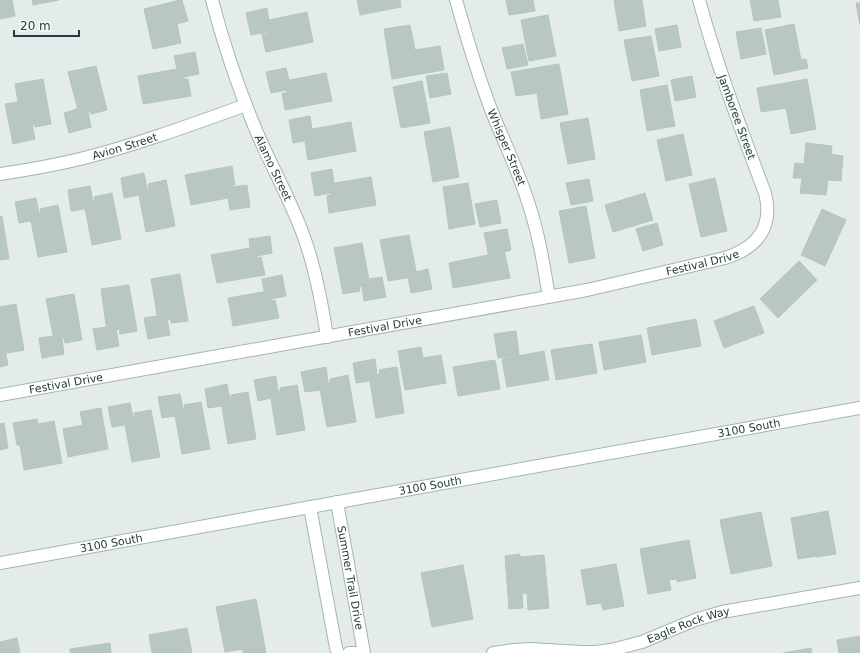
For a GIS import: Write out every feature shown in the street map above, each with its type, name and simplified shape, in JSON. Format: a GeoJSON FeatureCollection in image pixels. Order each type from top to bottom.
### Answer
{"type":"FeatureCollection","features":[{"type":"Feature","properties":{"kind":"street","name":"Alamo Street"},"geometry":{"type":"LineString","coordinates":[[212,0],[246,105],[294,210],[305,240],[318,287],[327,337]]}},
{"type":"Feature","properties":{"kind":"street","name":"Whisper Street"},"geometry":{"type":"LineString","coordinates":[[456,0],[490,107],[529,205],[538,238],[550,297]]}},
{"type":"Feature","properties":{"kind":"street","name":"Jamboree Street"},"geometry":{"type":"LineString","coordinates":[[699,0],[727,91],[766,193],[767,218],[761,233]]}},
{"type":"Feature","properties":{"kind":"street","name":"Avion Street"},"geometry":{"type":"LineString","coordinates":[[0,174],[61,163],[116,149],[148,140],[246,105]]}},
{"type":"Feature","properties":{"kind":"street","name":"Festival Drive"},"geometry":{"type":"LineString","coordinates":[[0,394],[327,337],[595,288],[735,255],[754,243],[761,233]]}},
{"type":"Feature","properties":{"kind":"street","name":"3100 South"},"geometry":{"type":"LineString","coordinates":[[0,563],[860,408]]}},
{"type":"Feature","properties":{"kind":"street","name":"Summer Trail Drive"},"geometry":{"type":"LineString","coordinates":[[337,502],[364,653]]}},
{"type":"Feature","properties":{"kind":"street"},"geometry":{"type":"LineString","coordinates":[[310,507],[338,653]]}},
{"type":"Feature","properties":{"kind":"street","name":"Eagle Rock Way"},"geometry":{"type":"LineString","coordinates":[[493,653],[530,649],[582,652],[611,650],[642,642],[695,620],[722,612],[860,588]]}},
{"type":"Feature","properties":{"kind":"street"},"geometry":{"type":"LineString","coordinates":[[349,653],[358,653]]}},
{"type":"Feature","properties":{"kind":"building"},"geometry":{"type":"Polygon","coordinates":[[[0,0],[12,0],[15,16],[0,19],[0,0]]]}},
{"type":"Feature","properties":{"kind":"building"},"geometry":{"type":"Polygon","coordinates":[[[32,0],[59,0],[33,5],[32,0]]]}},
{"type":"Feature","properties":{"kind":"building"},"geometry":{"type":"Polygon","coordinates":[[[182,0],[188,21],[177,24],[181,43],[153,49],[144,9],[182,0]]]}},
{"type":"Feature","properties":{"kind":"building"},"geometry":{"type":"Polygon","coordinates":[[[357,0],[400,0],[401,7],[360,15],[357,0]]]}},
{"type":"Feature","properties":{"kind":"building"},"geometry":{"type":"Polygon","coordinates":[[[506,0],[533,0],[535,11],[509,15],[506,0]]]}},
{"type":"Feature","properties":{"kind":"building"},"geometry":{"type":"Polygon","coordinates":[[[614,0],[642,0],[646,26],[619,31],[614,0]]]}},
{"type":"Feature","properties":{"kind":"building"},"geometry":{"type":"Polygon","coordinates":[[[750,0],[778,0],[781,17],[754,21],[750,0]]]}},
{"type":"Feature","properties":{"kind":"building"},"geometry":{"type":"Polygon","coordinates":[[[856,3],[860,3],[860,25],[856,3]]]}},
{"type":"Feature","properties":{"kind":"building"},"geometry":{"type":"Polygon","coordinates":[[[267,8],[269,21],[264,21],[266,32],[251,35],[246,13],[267,8]]]}},
{"type":"Feature","properties":{"kind":"building"},"geometry":{"type":"Polygon","coordinates":[[[307,12],[313,42],[266,52],[262,34],[267,34],[264,21],[307,12]]]}},
{"type":"Feature","properties":{"kind":"building"},"geometry":{"type":"Polygon","coordinates":[[[548,15],[556,56],[529,61],[521,20],[548,15]]]}},
{"type":"Feature","properties":{"kind":"building"},"geometry":{"type":"Polygon","coordinates":[[[794,24],[801,60],[806,59],[808,68],[774,75],[765,30],[794,24]]]}},
{"type":"Feature","properties":{"kind":"building"},"geometry":{"type":"Polygon","coordinates":[[[410,25],[415,50],[440,46],[444,70],[392,79],[384,29],[410,25]]]}},
{"type":"Feature","properties":{"kind":"building"},"geometry":{"type":"Polygon","coordinates":[[[677,25],[681,47],[659,51],[655,29],[677,25]]]}},
{"type":"Feature","properties":{"kind":"building"},"geometry":{"type":"Polygon","coordinates":[[[761,28],[766,54],[741,59],[736,32],[761,28]]]}},
{"type":"Feature","properties":{"kind":"building"},"geometry":{"type":"Polygon","coordinates":[[[651,36],[659,76],[632,81],[624,40],[651,36]]]}},
{"type":"Feature","properties":{"kind":"building"},"geometry":{"type":"Polygon","coordinates":[[[523,44],[528,65],[507,69],[502,48],[523,44]]]}},
{"type":"Feature","properties":{"kind":"building"},"geometry":{"type":"Polygon","coordinates":[[[195,52],[199,74],[184,77],[182,68],[177,69],[174,56],[195,52]]]}},
{"type":"Feature","properties":{"kind":"building"},"geometry":{"type":"Polygon","coordinates":[[[559,64],[568,114],[541,119],[537,93],[516,96],[511,72],[559,64]]]}},
{"type":"Feature","properties":{"kind":"building"},"geometry":{"type":"Polygon","coordinates":[[[96,66],[107,110],[91,114],[90,111],[79,114],[68,72],[96,66]]]}},
{"type":"Feature","properties":{"kind":"building"},"geometry":{"type":"Polygon","coordinates":[[[182,68],[184,79],[188,79],[191,96],[143,104],[138,76],[182,68]]]}},
{"type":"Feature","properties":{"kind":"building"},"geometry":{"type":"Polygon","coordinates":[[[286,68],[289,80],[285,81],[286,90],[271,93],[266,72],[286,68]]]}},
{"type":"Feature","properties":{"kind":"building"},"geometry":{"type":"Polygon","coordinates":[[[326,73],[332,101],[285,110],[282,93],[287,93],[285,81],[326,73]]]}},
{"type":"Feature","properties":{"kind":"building"},"geometry":{"type":"Polygon","coordinates":[[[447,73],[451,94],[430,98],[426,76],[447,73]]]}},
{"type":"Feature","properties":{"kind":"building"},"geometry":{"type":"Polygon","coordinates":[[[692,76],[696,97],[675,101],[671,80],[692,76]]]}},
{"type":"Feature","properties":{"kind":"building"},"geometry":{"type":"Polygon","coordinates":[[[43,79],[51,124],[35,127],[34,124],[32,125],[35,139],[13,144],[5,104],[18,102],[15,84],[43,79]]]}},
{"type":"Feature","properties":{"kind":"building"},"geometry":{"type":"Polygon","coordinates":[[[807,79],[816,129],[791,134],[786,108],[761,112],[757,88],[807,79]]]}},
{"type":"Feature","properties":{"kind":"building"},"geometry":{"type":"Polygon","coordinates":[[[422,81],[430,123],[401,128],[393,87],[422,81]]]}},
{"type":"Feature","properties":{"kind":"building"},"geometry":{"type":"Polygon","coordinates":[[[667,85],[675,126],[647,131],[640,90],[667,85]]]}},
{"type":"Feature","properties":{"kind":"building"},"geometry":{"type":"Polygon","coordinates":[[[77,109],[79,114],[88,112],[91,127],[69,133],[64,113],[77,109]]]}},
{"type":"Feature","properties":{"kind":"building"},"geometry":{"type":"Polygon","coordinates":[[[310,116],[312,130],[307,130],[309,140],[293,143],[289,120],[310,116]]]}},
{"type":"Feature","properties":{"kind":"building"},"geometry":{"type":"Polygon","coordinates":[[[588,118],[595,159],[568,164],[560,123],[588,118]]]}},
{"type":"Feature","properties":{"kind":"building"},"geometry":{"type":"Polygon","coordinates":[[[351,122],[356,151],[308,160],[305,142],[309,141],[307,130],[351,122]]]}},
{"type":"Feature","properties":{"kind":"building"},"geometry":{"type":"Polygon","coordinates":[[[450,127],[459,177],[433,182],[424,132],[450,127]]]}},
{"type":"Feature","properties":{"kind":"building"},"geometry":{"type":"Polygon","coordinates":[[[683,134],[692,175],[666,181],[657,140],[683,134]]]}},
{"type":"Feature","properties":{"kind":"building"},"geometry":{"type":"Polygon","coordinates":[[[806,143],[832,146],[831,154],[843,156],[841,181],[828,180],[826,195],[800,193],[802,178],[793,178],[795,163],[804,164],[806,143]]]}},
{"type":"Feature","properties":{"kind":"building"},"geometry":{"type":"Polygon","coordinates":[[[232,166],[235,185],[231,185],[233,197],[191,205],[185,175],[232,166]]]}},
{"type":"Feature","properties":{"kind":"building"},"geometry":{"type":"Polygon","coordinates":[[[332,169],[334,183],[329,184],[331,193],[315,196],[311,173],[332,169]]]}},
{"type":"Feature","properties":{"kind":"building"},"geometry":{"type":"Polygon","coordinates":[[[144,173],[147,189],[138,190],[139,195],[124,198],[121,178],[144,173]]]}},
{"type":"Feature","properties":{"kind":"building"},"geometry":{"type":"Polygon","coordinates":[[[371,177],[376,205],[329,213],[327,196],[331,195],[329,184],[371,177]]]}},
{"type":"Feature","properties":{"kind":"building"},"geometry":{"type":"Polygon","coordinates":[[[715,178],[727,231],[701,237],[689,184],[715,178]]]}},
{"type":"Feature","properties":{"kind":"building"},"geometry":{"type":"Polygon","coordinates":[[[589,179],[593,201],[571,205],[566,183],[589,179]]]}},
{"type":"Feature","properties":{"kind":"building"},"geometry":{"type":"Polygon","coordinates":[[[166,180],[175,226],[146,232],[138,190],[149,188],[148,184],[166,180]]]}},
{"type":"Feature","properties":{"kind":"building"},"geometry":{"type":"Polygon","coordinates":[[[468,183],[475,224],[449,229],[443,187],[468,183]]]}},
{"type":"Feature","properties":{"kind":"building"},"geometry":{"type":"Polygon","coordinates":[[[247,185],[250,207],[230,210],[228,198],[233,197],[231,187],[247,185]]]}},
{"type":"Feature","properties":{"kind":"building"},"geometry":{"type":"Polygon","coordinates":[[[90,186],[93,202],[84,203],[85,209],[71,211],[68,190],[90,186]]]}},
{"type":"Feature","properties":{"kind":"building"},"geometry":{"type":"Polygon","coordinates":[[[112,193],[121,239],[92,245],[84,203],[95,201],[94,197],[112,193]]]}},
{"type":"Feature","properties":{"kind":"building"},"geometry":{"type":"Polygon","coordinates":[[[645,193],[653,220],[613,232],[605,205],[645,193]]]}},
{"type":"Feature","properties":{"kind":"building"},"geometry":{"type":"Polygon","coordinates":[[[36,198],[39,214],[30,216],[31,221],[19,223],[15,202],[36,198]]]}},
{"type":"Feature","properties":{"kind":"building"},"geometry":{"type":"Polygon","coordinates":[[[497,200],[501,223],[480,227],[475,204],[497,200]]]}},
{"type":"Feature","properties":{"kind":"building"},"geometry":{"type":"Polygon","coordinates":[[[58,205],[67,252],[38,257],[30,216],[41,213],[40,209],[58,205]]]}},
{"type":"Feature","properties":{"kind":"building"},"geometry":{"type":"Polygon","coordinates":[[[586,206],[595,258],[569,263],[559,211],[586,206]]]}},
{"type":"Feature","properties":{"kind":"building"},"geometry":{"type":"Polygon","coordinates":[[[822,209],[846,220],[825,266],[801,255],[822,209]]]}},
{"type":"Feature","properties":{"kind":"building"},"geometry":{"type":"Polygon","coordinates":[[[2,216],[9,259],[0,260],[0,217],[2,216]]]}},
{"type":"Feature","properties":{"kind":"building"},"geometry":{"type":"Polygon","coordinates":[[[657,223],[663,245],[643,251],[636,229],[657,223]]]}},
{"type":"Feature","properties":{"kind":"building"},"geometry":{"type":"Polygon","coordinates":[[[507,229],[511,250],[505,252],[504,249],[488,252],[484,233],[507,229]]]}},
{"type":"Feature","properties":{"kind":"building"},"geometry":{"type":"Polygon","coordinates":[[[409,235],[417,276],[388,281],[380,240],[409,235]]]}},
{"type":"Feature","properties":{"kind":"building"},"geometry":{"type":"Polygon","coordinates":[[[270,236],[272,253],[257,256],[255,247],[250,248],[249,239],[270,236]]]}},
{"type":"Feature","properties":{"kind":"building"},"geometry":{"type":"Polygon","coordinates":[[[362,243],[370,285],[359,287],[360,291],[343,294],[334,248],[362,243]]]}},
{"type":"Feature","properties":{"kind":"building"},"geometry":{"type":"Polygon","coordinates":[[[255,247],[257,258],[261,257],[265,275],[217,283],[211,255],[255,247]]]}},
{"type":"Feature","properties":{"kind":"building"},"geometry":{"type":"Polygon","coordinates":[[[504,249],[510,278],[453,288],[449,263],[488,255],[488,252],[504,249]]]}},
{"type":"Feature","properties":{"kind":"building"},"geometry":{"type":"Polygon","coordinates":[[[799,261],[817,280],[778,318],[760,299],[799,261]]]}},
{"type":"Feature","properties":{"kind":"building"},"geometry":{"type":"Polygon","coordinates":[[[428,269],[432,289],[411,293],[408,277],[417,276],[416,272],[428,269]]]}},
{"type":"Feature","properties":{"kind":"building"},"geometry":{"type":"Polygon","coordinates":[[[180,274],[188,321],[171,323],[170,319],[158,320],[151,279],[180,274]]]}},
{"type":"Feature","properties":{"kind":"building"},"geometry":{"type":"Polygon","coordinates":[[[282,275],[286,296],[271,299],[269,291],[264,291],[262,279],[282,275]]]}},
{"type":"Feature","properties":{"kind":"building"},"geometry":{"type":"Polygon","coordinates":[[[382,277],[386,297],[364,301],[362,286],[370,285],[369,279],[382,277]]]}},
{"type":"Feature","properties":{"kind":"building"},"geometry":{"type":"Polygon","coordinates":[[[129,285],[137,331],[120,334],[119,329],[107,331],[101,289],[129,285]]]}},
{"type":"Feature","properties":{"kind":"building"},"geometry":{"type":"Polygon","coordinates":[[[269,291],[271,301],[275,300],[279,318],[233,326],[228,298],[269,291]]]}},
{"type":"Feature","properties":{"kind":"building"},"geometry":{"type":"Polygon","coordinates":[[[74,294],[82,340],[65,343],[64,338],[54,340],[46,299],[74,294]]]}},
{"type":"Feature","properties":{"kind":"building"},"geometry":{"type":"Polygon","coordinates":[[[16,304],[24,350],[7,353],[6,349],[0,350],[0,307],[16,304]]]}},
{"type":"Feature","properties":{"kind":"building"},"geometry":{"type":"Polygon","coordinates":[[[754,306],[764,333],[724,348],[714,321],[754,306]]]}},
{"type":"Feature","properties":{"kind":"building"},"geometry":{"type":"Polygon","coordinates":[[[157,316],[158,320],[167,319],[170,335],[148,339],[144,318],[157,316]]]}},
{"type":"Feature","properties":{"kind":"building"},"geometry":{"type":"Polygon","coordinates":[[[696,319],[701,346],[652,355],[647,328],[696,319]]]}},
{"type":"Feature","properties":{"kind":"building"},"geometry":{"type":"Polygon","coordinates":[[[106,327],[107,331],[116,329],[119,346],[97,350],[93,329],[106,327]]]}},
{"type":"Feature","properties":{"kind":"building"},"geometry":{"type":"Polygon","coordinates":[[[516,331],[519,355],[498,358],[494,334],[516,331]]]}},
{"type":"Feature","properties":{"kind":"building"},"geometry":{"type":"Polygon","coordinates":[[[641,335],[646,362],[604,370],[599,342],[641,335]]]}},
{"type":"Feature","properties":{"kind":"building"},"geometry":{"type":"Polygon","coordinates":[[[53,336],[54,340],[62,339],[64,354],[42,358],[39,338],[53,336]]]}},
{"type":"Feature","properties":{"kind":"building"},"geometry":{"type":"Polygon","coordinates":[[[592,344],[597,373],[556,380],[551,350],[592,344]]]}},
{"type":"Feature","properties":{"kind":"building"},"geometry":{"type":"Polygon","coordinates":[[[421,347],[423,358],[441,355],[446,383],[405,390],[398,351],[421,347]]]}},
{"type":"Feature","properties":{"kind":"building"},"geometry":{"type":"Polygon","coordinates":[[[5,349],[8,365],[0,367],[0,350],[5,349]]]}},
{"type":"Feature","properties":{"kind":"building"},"geometry":{"type":"Polygon","coordinates":[[[544,351],[549,380],[507,387],[502,359],[544,351]]]}},
{"type":"Feature","properties":{"kind":"building"},"geometry":{"type":"Polygon","coordinates":[[[375,359],[377,375],[369,376],[369,381],[356,383],[353,363],[375,359]]]}},
{"type":"Feature","properties":{"kind":"building"},"geometry":{"type":"Polygon","coordinates":[[[495,360],[500,389],[458,396],[453,367],[495,360]]]}},
{"type":"Feature","properties":{"kind":"building"},"geometry":{"type":"Polygon","coordinates":[[[326,367],[328,383],[319,384],[320,390],[305,392],[301,372],[326,367]]]}},
{"type":"Feature","properties":{"kind":"building"},"geometry":{"type":"Polygon","coordinates":[[[397,367],[404,413],[376,418],[369,376],[380,374],[379,370],[397,367]]]}},
{"type":"Feature","properties":{"kind":"building"},"geometry":{"type":"Polygon","coordinates":[[[348,375],[356,422],[327,427],[319,384],[330,383],[330,379],[348,375]]]}},
{"type":"Feature","properties":{"kind":"building"},"geometry":{"type":"Polygon","coordinates":[[[276,376],[278,392],[270,393],[271,398],[258,401],[254,380],[276,376]]]}},
{"type":"Feature","properties":{"kind":"building"},"geometry":{"type":"Polygon","coordinates":[[[227,384],[230,400],[221,401],[222,406],[208,408],[205,389],[227,384]]]}},
{"type":"Feature","properties":{"kind":"building"},"geometry":{"type":"Polygon","coordinates":[[[297,385],[305,430],[277,435],[270,393],[280,391],[280,388],[297,385]]]}},
{"type":"Feature","properties":{"kind":"building"},"geometry":{"type":"Polygon","coordinates":[[[248,392],[256,439],[228,444],[221,401],[231,399],[231,395],[248,392]]]}},
{"type":"Feature","properties":{"kind":"building"},"geometry":{"type":"Polygon","coordinates":[[[180,394],[183,409],[174,410],[175,416],[162,418],[158,397],[180,394]]]}},
{"type":"Feature","properties":{"kind":"building"},"geometry":{"type":"Polygon","coordinates":[[[201,402],[210,449],[182,454],[174,410],[185,409],[184,405],[201,402]]]}},
{"type":"Feature","properties":{"kind":"building"},"geometry":{"type":"Polygon","coordinates":[[[130,403],[133,417],[124,419],[125,425],[112,427],[108,407],[130,403]]]}},
{"type":"Feature","properties":{"kind":"building"},"geometry":{"type":"Polygon","coordinates":[[[101,408],[108,449],[68,457],[63,429],[83,425],[80,412],[101,408]]]}},
{"type":"Feature","properties":{"kind":"building"},"geometry":{"type":"Polygon","coordinates":[[[151,410],[160,457],[132,462],[124,419],[135,417],[134,413],[151,410]]]}},
{"type":"Feature","properties":{"kind":"building"},"geometry":{"type":"Polygon","coordinates":[[[37,419],[38,424],[54,421],[62,463],[24,470],[20,445],[17,445],[13,423],[37,419]]]}},
{"type":"Feature","properties":{"kind":"building"},"geometry":{"type":"Polygon","coordinates":[[[4,423],[8,448],[0,450],[0,424],[4,423]]]}},
{"type":"Feature","properties":{"kind":"building"},"geometry":{"type":"Polygon","coordinates":[[[828,511],[836,554],[798,559],[791,518],[828,511]]]}},
{"type":"Feature","properties":{"kind":"building"},"geometry":{"type":"Polygon","coordinates":[[[761,512],[772,566],[731,574],[720,520],[761,512]]]}},
{"type":"Feature","properties":{"kind":"building"},"geometry":{"type":"Polygon","coordinates":[[[689,540],[696,578],[677,582],[677,579],[669,580],[671,590],[648,594],[640,549],[689,540]]]}},
{"type":"Feature","properties":{"kind":"building"},"geometry":{"type":"Polygon","coordinates":[[[520,554],[520,557],[544,555],[549,608],[528,610],[527,593],[522,594],[523,608],[509,609],[505,556],[520,554]]]}},
{"type":"Feature","properties":{"kind":"building"},"geometry":{"type":"Polygon","coordinates":[[[616,564],[624,606],[603,610],[601,603],[587,605],[581,570],[616,564]]]}},
{"type":"Feature","properties":{"kind":"building"},"geometry":{"type":"Polygon","coordinates":[[[463,565],[473,619],[432,627],[421,573],[463,565]]]}},
{"type":"Feature","properties":{"kind":"building"},"geometry":{"type":"Polygon","coordinates":[[[256,599],[266,653],[243,653],[243,649],[225,652],[216,607],[256,599]]]}},
{"type":"Feature","properties":{"kind":"building"},"geometry":{"type":"Polygon","coordinates":[[[187,628],[192,653],[152,653],[149,635],[187,628]]]}},
{"type":"Feature","properties":{"kind":"building"},"geometry":{"type":"Polygon","coordinates":[[[860,636],[860,653],[839,653],[837,640],[860,636]]]}},
{"type":"Feature","properties":{"kind":"building"},"geometry":{"type":"Polygon","coordinates":[[[17,638],[20,653],[0,653],[0,642],[17,638]]]}},
{"type":"Feature","properties":{"kind":"building"},"geometry":{"type":"Polygon","coordinates":[[[110,643],[111,653],[70,653],[70,649],[110,643]]]}},
{"type":"Feature","properties":{"kind":"building"},"geometry":{"type":"Polygon","coordinates":[[[811,648],[812,653],[783,653],[811,648]]]}}]}
